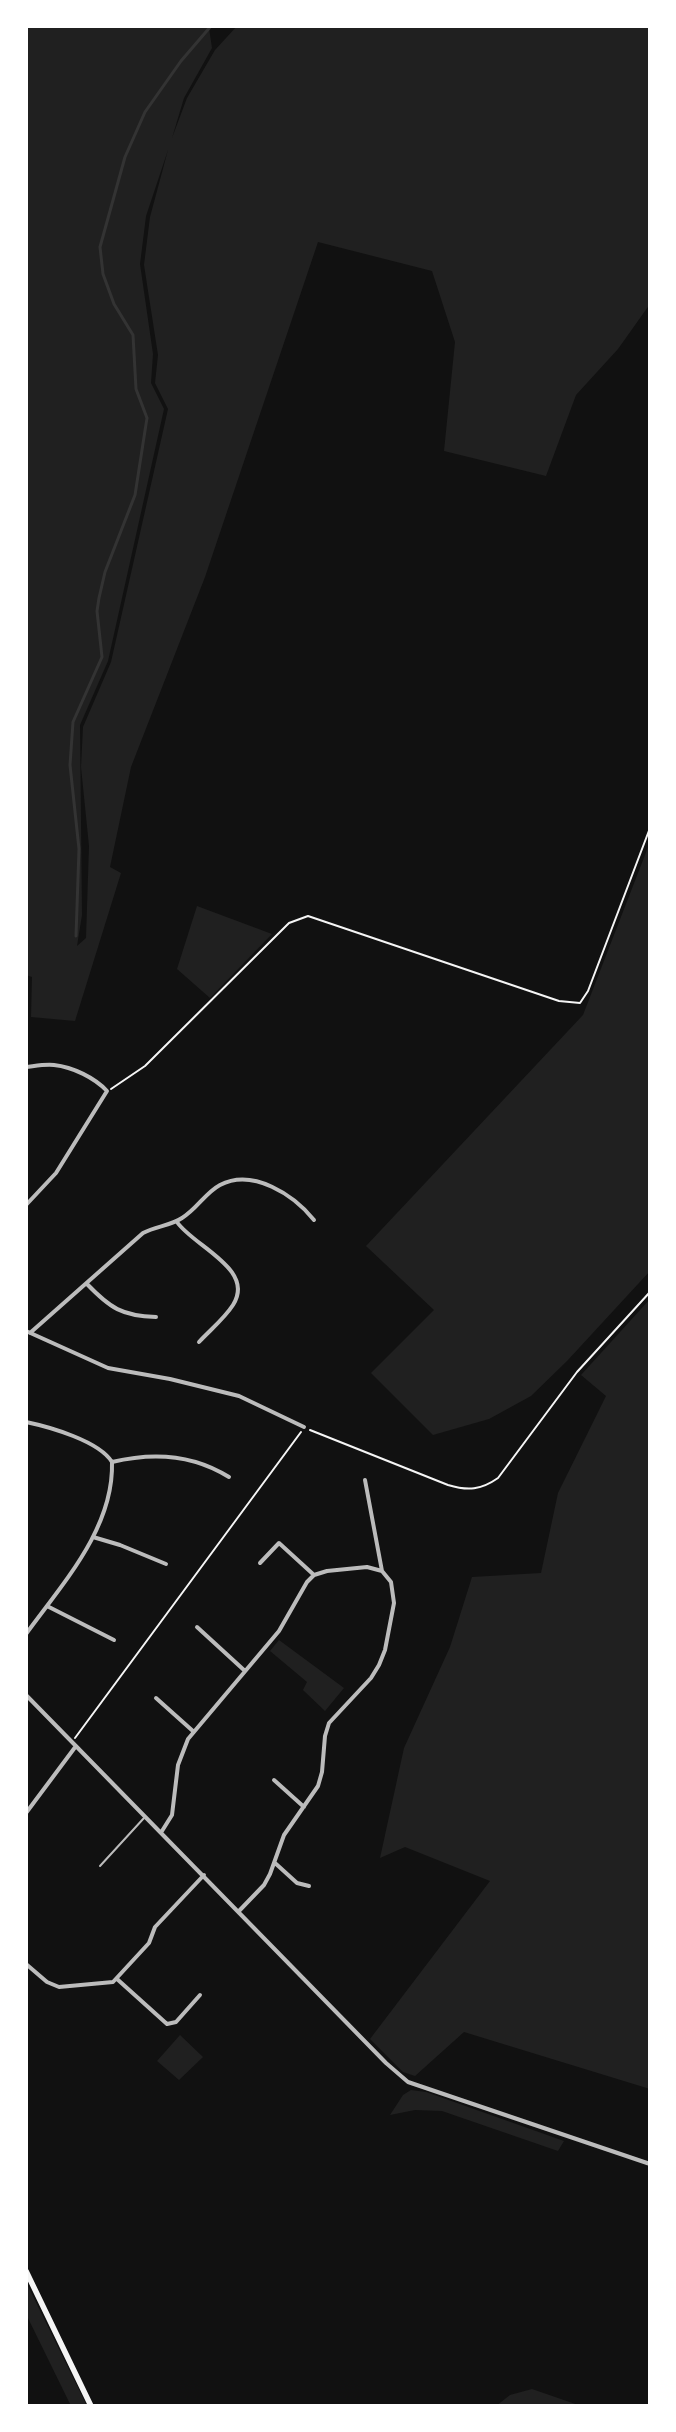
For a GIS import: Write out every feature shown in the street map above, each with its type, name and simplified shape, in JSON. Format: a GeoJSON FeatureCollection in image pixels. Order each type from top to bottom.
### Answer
{"type":"FeatureCollection","features":[{"type":"Feature","properties":{"kind":"main road"},"geometry":{"type":"LineString","coordinates":[[26,2271],[92,2406]]}},
{"type":"Feature","properties":{"kind":"street"},"geometry":{"type":"LineString","coordinates":[[26,1067],[54,1065],[81,1073],[101,1084],[107,1091],[56,1173],[26,1205]]}},
{"type":"Feature","properties":{"kind":"street"},"geometry":{"type":"LineString","coordinates":[[304,1427],[233,1394],[108,1368],[28,1332],[87,1284],[143,1233],[150,1229],[177,1222],[189,1214],[215,1188],[226,1183],[240,1180],[260,1183],[281,1191],[304,1207],[314,1220]]}},
{"type":"Feature","properties":{"kind":"street"},"geometry":{"type":"LineString","coordinates":[[177,1222],[183,1231],[232,1270],[238,1284],[234,1304],[199,1342]]}},
{"type":"Feature","properties":{"kind":"street"},"geometry":{"type":"LineString","coordinates":[[87,1284],[105,1303],[118,1311],[139,1317],[156,1318]]}},
{"type":"Feature","properties":{"kind":"street"},"geometry":{"type":"LineString","coordinates":[[26,1422],[48,1428],[91,1445],[109,1456],[112,1462],[111,1490],[93,1537],[26,1634]]}},
{"type":"Feature","properties":{"kind":"street"},"geometry":{"type":"LineString","coordinates":[[112,1462],[158,1456],[189,1458],[211,1466],[229,1477]]}},
{"type":"Feature","properties":{"kind":"street"},"geometry":{"type":"LineString","coordinates":[[239,1911],[264,1885],[275,1863],[279,1843],[321,1779],[324,1736],[329,1724],[371,1678],[385,1650],[394,1596],[391,1582],[382,1571],[365,1480]]}},
{"type":"Feature","properties":{"kind":"street"},"geometry":{"type":"LineString","coordinates":[[93,1537],[120,1544],[166,1564]]}},
{"type":"Feature","properties":{"kind":"street"},"geometry":{"type":"LineString","coordinates":[[260,1563],[279,1543],[314,1575]]}},
{"type":"Feature","properties":{"kind":"street"},"geometry":{"type":"LineString","coordinates":[[162,1831],[172,1815],[181,1755],[194,1732],[279,1631],[300,1590],[314,1575],[367,1567],[382,1571]]}},
{"type":"Feature","properties":{"kind":"street"},"geometry":{"type":"LineString","coordinates":[[47,1606],[114,1640]]}},
{"type":"Feature","properties":{"kind":"street"},"geometry":{"type":"LineString","coordinates":[[197,1627],[245,1671]]}},
{"type":"Feature","properties":{"kind":"street"},"geometry":{"type":"LineString","coordinates":[[26,1695],[162,1831],[386,2063],[408,2082],[650,2164]]}},
{"type":"Feature","properties":{"kind":"street"},"geometry":{"type":"LineString","coordinates":[[156,1698],[194,1732]]}},
{"type":"Feature","properties":{"kind":"street"},"geometry":{"type":"LineString","coordinates":[[26,1813],[76,1746]]}},
{"type":"Feature","properties":{"kind":"street"},"geometry":{"type":"LineString","coordinates":[[274,1780],[304,1807]]}},
{"type":"Feature","properties":{"kind":"street"},"geometry":{"type":"LineString","coordinates":[[275,1863],[297,1883],[309,1886]]}},
{"type":"Feature","properties":{"kind":"street"},"geometry":{"type":"LineString","coordinates":[[26,1964],[47,1982],[59,1987],[113,1982],[149,1943],[155,1928],[204,1875]]}},
{"type":"Feature","properties":{"kind":"street"},"geometry":{"type":"LineString","coordinates":[[117,1979],[168,2024],[176,2022],[200,1995]]}},
{"type":"Feature","properties":{"kind":"lane"},"geometry":{"type":"LineString","coordinates":[[100,1866],[146,1815]]}},
{"type":"Feature","properties":{"kind":"path"},"geometry":{"type":"LineString","coordinates":[[107,1091],[145,1066],[289,923],[308,916],[559,1001],[580,1003],[588,991],[650,828]]}},
{"type":"Feature","properties":{"kind":"path"},"geometry":{"type":"LineString","coordinates":[[72,1742],[304,1427],[448,1486],[476,1489],[488,1485],[498,1478],[577,1372],[650,1292]]}},
{"type":"Feature","properties":{"kind":"shaded area"},"geometry":{"type":"Polygon","coordinates":[[[26,26],[209,28],[212,48],[184,98],[172,138],[187,98],[215,50],[237,26],[650,26],[650,304],[618,349],[576,395],[546,476],[444,451],[455,342],[432,271],[318,242],[205,577],[131,767],[110,867],[121,873],[75,1021],[31,1017],[32,977],[26,975],[26,26]],[[168,150],[146,216],[140,264],[153,354],[151,383],[164,409],[108,661],[80,725],[82,915],[77,946],[86,938],[89,846],[81,767],[83,727],[111,662],[168,409],[155,383],[158,355],[144,265],[150,217],[168,150]]]}},
{"type":"Feature","properties":{"kind":"shaded area"},"geometry":{"type":"Polygon","coordinates":[[[650,842],[650,1271],[567,1361],[531,1396],[489,1419],[433,1435],[371,1373],[434,1310],[366,1246],[583,1015],[650,842]]]}},
{"type":"Feature","properties":{"kind":"shaded area"},"geometry":{"type":"Polygon","coordinates":[[[197,906],[272,934],[210,998],[177,969],[197,906]]]}},
{"type":"Feature","properties":{"kind":"shaded area"},"geometry":{"type":"Polygon","coordinates":[[[650,1299],[650,2089],[464,2032],[415,2076],[403,2072],[370,2039],[490,1881],[405,1847],[380,1858],[404,1748],[450,1647],[472,1577],[541,1573],[558,1493],[606,1396],[581,1375],[650,1299]]]}},
{"type":"Feature","properties":{"kind":"shaded area"},"geometry":{"type":"Polygon","coordinates":[[[279,1640],[344,1688],[325,1711],[303,1690],[307,1682],[270,1651],[279,1640]]]}},
{"type":"Feature","properties":{"kind":"shaded area"},"geometry":{"type":"Polygon","coordinates":[[[180,2035],[203,2057],[179,2080],[157,2061],[180,2035]]]}},
{"type":"Feature","properties":{"kind":"shaded area"},"geometry":{"type":"Polygon","coordinates":[[[411,2090],[426,2092],[564,2141],[558,2151],[442,2111],[415,2110],[390,2115],[403,2095],[411,2090]]]}},
{"type":"Feature","properties":{"kind":"shaded area"},"geometry":{"type":"Polygon","coordinates":[[[26,2282],[87,2406],[71,2406],[26,2314],[26,2282]]]}},
{"type":"Feature","properties":{"kind":"shaded area"},"geometry":{"type":"Polygon","coordinates":[[[532,2389],[581,2406],[496,2406],[510,2395],[532,2389]]]}},
{"type":"Feature","properties":{"kind":"waterway"},"geometry":{"type":"LineString","coordinates":[[76,936],[79,849],[70,765],[73,722],[102,657],[97,611],[99,598],[105,572],[135,495],[147,418],[136,389],[133,335],[114,304],[103,274],[100,247],[125,157],[145,112],[181,61],[211,26]]}}]}
